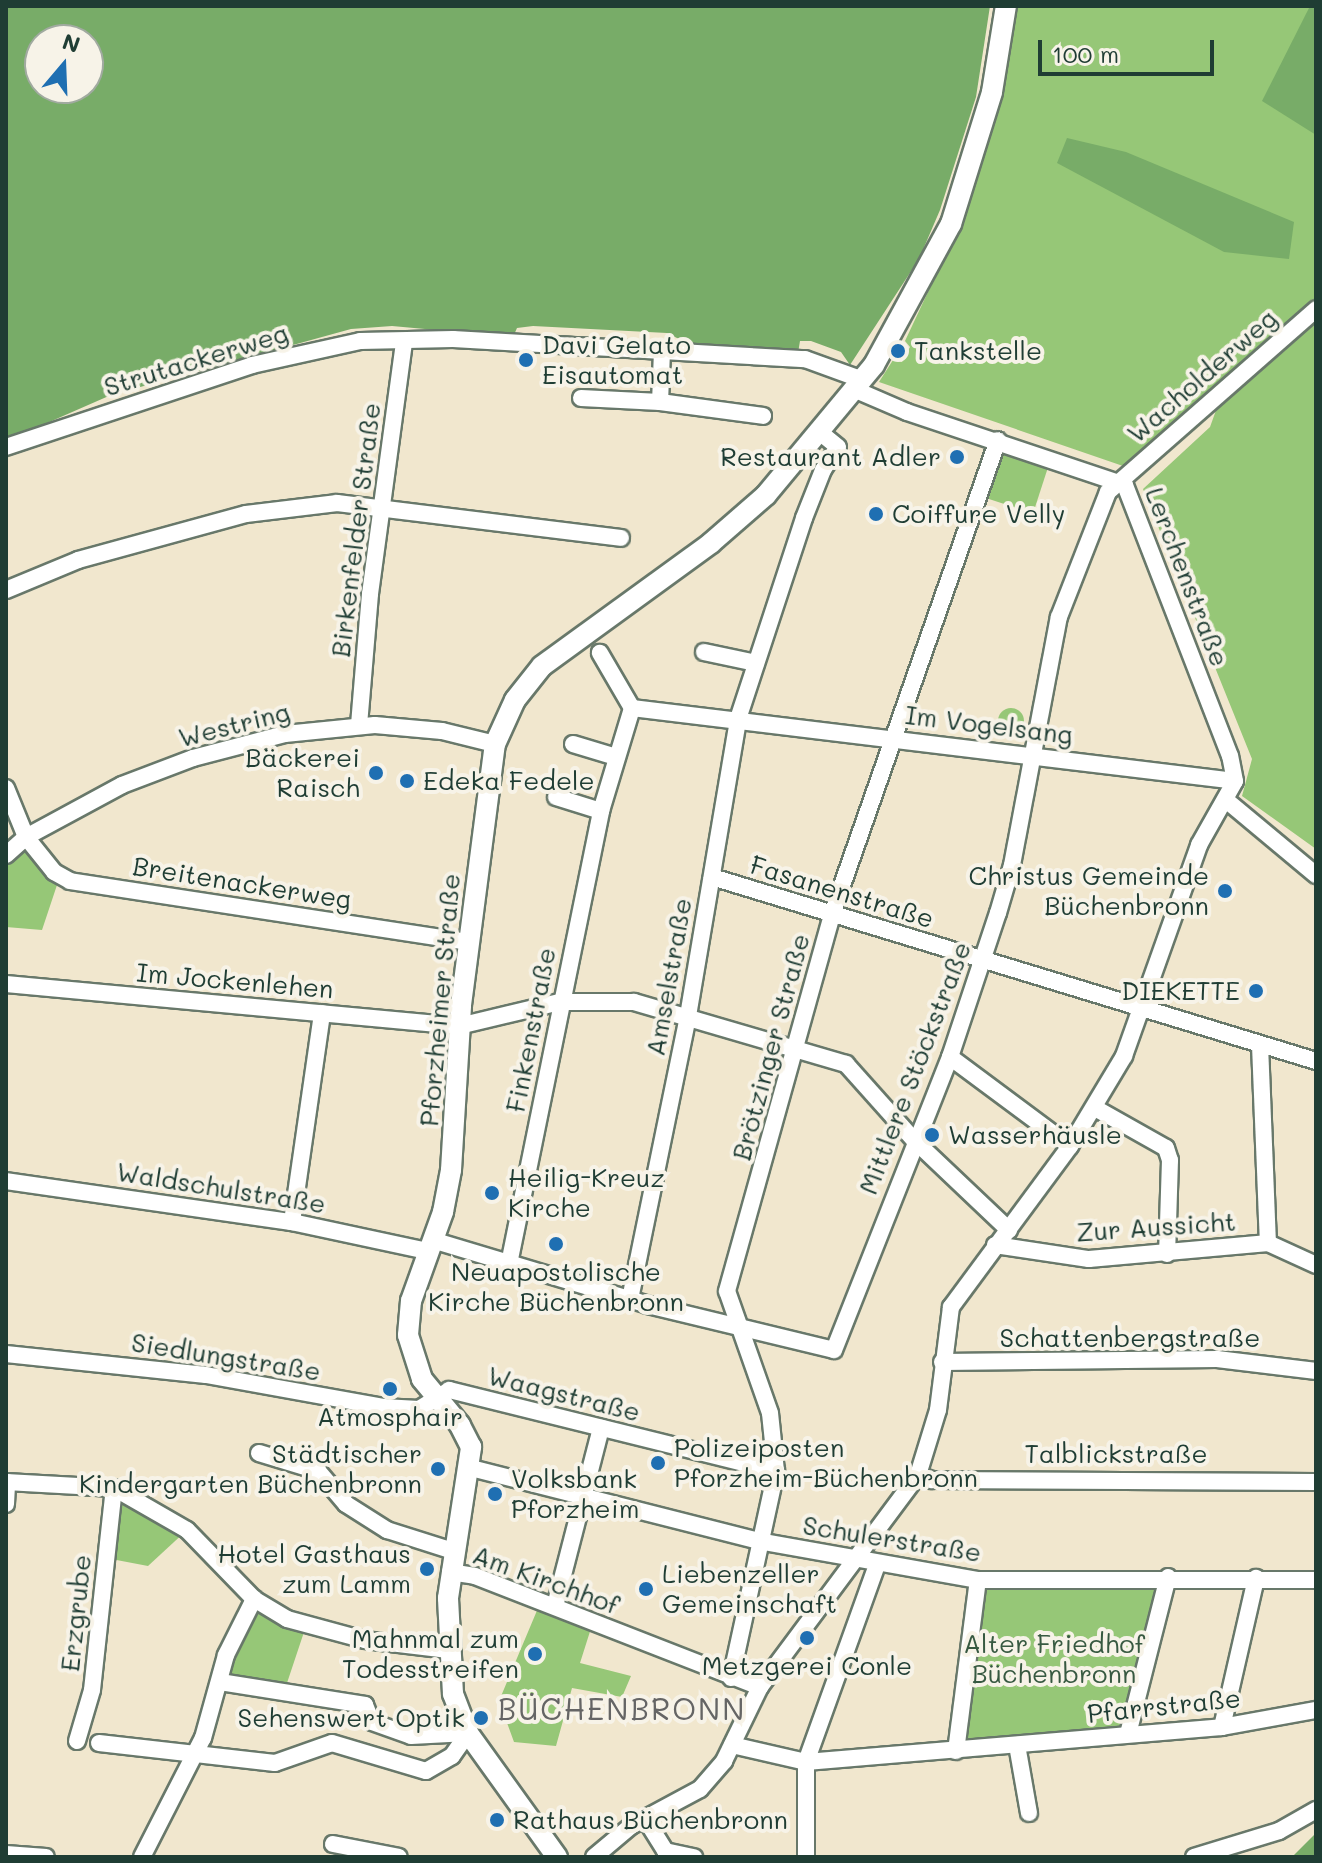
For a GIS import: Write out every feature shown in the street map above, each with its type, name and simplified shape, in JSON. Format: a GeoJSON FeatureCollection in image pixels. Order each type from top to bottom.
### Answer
{"type":"FeatureCollection","features":[{"type":"Feature","properties":{"kind":"main road","name":"Pforzheimer Straße"},"geometry":{"type":"LineString","coordinates":[[557,1857],[468,1733],[453,1694],[448,1650],[452,1562],[471,1468],[466,1433],[435,1398],[415,1364],[408,1335],[411,1301],[451,1170],[459,1026],[495,744],[515,700],[542,666],[711,543],[766,495],[822,434],[860,385],[930,269],[979,141],[1006,6]]}},
{"type":"Feature","properties":{"kind":"street","name":"Wacholderweg"},"geometry":{"type":"LineString","coordinates":[[1119,480],[1316,309]]}},
{"type":"Feature","properties":{"kind":"street","name":"Strutackerweg"},"geometry":{"type":"LineString","coordinates":[[6,447],[317,348],[404,341],[662,351]]}},
{"type":"Feature","properties":{"kind":"street","name":"Birkenfelder Straße"},"geometry":{"type":"LineString","coordinates":[[359,725],[382,506],[404,341]]}},
{"type":"Feature","properties":{"kind":"street","name":"Lerchenstraße"},"geometry":{"type":"LineString","coordinates":[[662,351],[819,361],[860,385],[998,440],[1119,480],[1135,507],[1230,756],[1235,781]]}},
{"type":"Feature","properties":{"kind":"street"},"geometry":{"type":"LineString","coordinates":[[660,402],[662,351]]}},
{"type":"Feature","properties":{"kind":"street"},"geometry":{"type":"LineString","coordinates":[[581,398],[660,402],[763,416]]}},
{"type":"Feature","properties":{"kind":"street","name":"Amselstraße"},"geometry":{"type":"LineString","coordinates":[[630,1299],[688,1016],[738,719],[804,518],[823,470],[838,447],[822,434]]}},
{"type":"Feature","properties":{"kind":"street","name":"Brötzinger Straße"},"geometry":{"type":"LineString","coordinates":[[731,1678],[764,1542],[776,1471],[770,1413],[727,1291],[798,1049],[832,914],[890,737],[998,440]]}},
{"type":"Feature","properties":{"kind":"street","name":"Mittlere Stöckstraße"},"geometry":{"type":"LineString","coordinates":[[834,1350],[914,1140],[950,1057],[982,961],[1012,865],[1059,617],[1108,492],[1119,480]]}},
{"type":"Feature","properties":{"kind":"street"},"geometry":{"type":"LineString","coordinates":[[6,590],[78,560],[246,514],[337,503],[382,506],[621,538]]}},
{"type":"Feature","properties":{"kind":"street"},"geometry":{"type":"LineString","coordinates":[[704,652],[756,663]]}},
{"type":"Feature","properties":{"kind":"street"},"geometry":{"type":"LineString","coordinates":[[600,653],[632,708],[738,719]]}},
{"type":"Feature","properties":{"kind":"street","name":"Finkenstraße"},"geometry":{"type":"LineString","coordinates":[[510,1259],[601,811],[632,708]]}},
{"type":"Feature","properties":{"kind":"street","name":"Im Vogelsang"},"geometry":{"type":"LineString","coordinates":[[738,719],[1235,781]]}},
{"type":"Feature","properties":{"kind":"street","name":"Westring"},"geometry":{"type":"LineString","coordinates":[[6,855],[26,837],[122,785],[193,758],[285,734],[359,725],[442,731],[495,744]]}},
{"type":"Feature","properties":{"kind":"street"},"geometry":{"type":"LineString","coordinates":[[573,744],[616,757]]}},
{"type":"Feature","properties":{"kind":"street"},"geometry":{"type":"LineString","coordinates":[[594,1857],[646,1820],[700,1789],[732,1745],[760,1687],[918,1475],[938,1410],[951,1307],[1070,1146],[1124,1056],[1199,845],[1235,781]]}},
{"type":"Feature","properties":{"kind":"street","name":"Breitenackerweg"},"geometry":{"type":"LineString","coordinates":[[6,788],[26,837],[54,872],[70,881],[469,942]]}},
{"type":"Feature","properties":{"kind":"street"},"geometry":{"type":"LineString","coordinates":[[556,797],[601,811]]}},
{"type":"Feature","properties":{"kind":"street"},"geometry":{"type":"LineString","coordinates":[[1226,800],[1316,875]]}},
{"type":"Feature","properties":{"kind":"street","name":"Fasanenstraße"},"geometry":{"type":"LineString","coordinates":[[712,877],[1316,1061]]}},
{"type":"Feature","properties":{"kind":"street","name":"Im Jockenlehen"},"geometry":{"type":"LineString","coordinates":[[6,984],[459,1026],[560,1002],[634,1002],[846,1064],[914,1140],[1009,1230]]}},
{"type":"Feature","properties":{"kind":"street"},"geometry":{"type":"LineString","coordinates":[[292,1222],[322,1013]]}},
{"type":"Feature","properties":{"kind":"street"},"geometry":{"type":"LineString","coordinates":[[1260,1045],[1268,1243]]}},
{"type":"Feature","properties":{"kind":"street"},"geometry":{"type":"LineString","coordinates":[[950,1057],[1070,1146]]}},
{"type":"Feature","properties":{"kind":"street"},"geometry":{"type":"LineString","coordinates":[[1095,1108],[1166,1148],[1170,1160],[1167,1254]]}},
{"type":"Feature","properties":{"kind":"street","name":"Waldschulstraße"},"geometry":{"type":"LineString","coordinates":[[6,1181],[292,1222],[510,1259],[630,1299],[740,1329],[834,1350]]}},
{"type":"Feature","properties":{"kind":"street","name":"Zur Aussicht"},"geometry":{"type":"LineString","coordinates":[[995,1245],[1089,1259],[1268,1243],[1316,1265]]}},
{"type":"Feature","properties":{"kind":"street","name":"Siedlungstraße"},"geometry":{"type":"LineString","coordinates":[[6,1354],[206,1375],[383,1407],[419,1409],[435,1398]]}},
{"type":"Feature","properties":{"kind":"street","name":"Schattenbergstraße"},"geometry":{"type":"LineString","coordinates":[[942,1362],[1217,1359],[1289,1363],[1316,1371]]}},
{"type":"Feature","properties":{"kind":"street","name":"Waagstraße"},"geometry":{"type":"LineString","coordinates":[[435,1398],[449,1390],[776,1471]]}},
{"type":"Feature","properties":{"kind":"street"},"geometry":{"type":"LineString","coordinates":[[555,1606],[601,1428]]}},
{"type":"Feature","properties":{"kind":"street","name":"Am Kirchhof"},"geometry":{"type":"LineString","coordinates":[[259,1453],[318,1471],[346,1504],[387,1530],[452,1562],[731,1678],[760,1687]]}},
{"type":"Feature","properties":{"kind":"street","name":"Schulerstraße"},"geometry":{"type":"LineString","coordinates":[[471,1468],[764,1542],[853,1561],[978,1580],[1168,1577],[1316,1580]]}},
{"type":"Feature","properties":{"kind":"street","name":"Talblickstraße"},"geometry":{"type":"LineString","coordinates":[[918,1475],[932,1480],[1316,1482]]}},
{"type":"Feature","properties":{"kind":"street"},"geometry":{"type":"LineString","coordinates":[[6,1504],[7,1482],[114,1488],[187,1530],[254,1599],[317,1629],[448,1650]]}},
{"type":"Feature","properties":{"kind":"street","name":"Erzgrube"},"geometry":{"type":"LineString","coordinates":[[77,1741],[92,1690],[114,1488]]}},
{"type":"Feature","properties":{"kind":"street"},"geometry":{"type":"LineString","coordinates":[[806,1857],[806,1762],[877,1565]]}},
{"type":"Feature","properties":{"kind":"street"},"geometry":{"type":"LineString","coordinates":[[1128,1734],[1168,1577]]}},
{"type":"Feature","properties":{"kind":"street"},"geometry":{"type":"LineString","coordinates":[[1222,1727],[1256,1578]]}},
{"type":"Feature","properties":{"kind":"street"},"geometry":{"type":"LineString","coordinates":[[956,1751],[978,1580]]}},
{"type":"Feature","properties":{"kind":"street"},"geometry":{"type":"LineString","coordinates":[[142,1857],[196,1753],[226,1655],[254,1599]]}},
{"type":"Feature","properties":{"kind":"street"},"geometry":{"type":"LineString","coordinates":[[220,1682],[365,1705],[372,1722],[411,1736],[468,1733]]}},
{"type":"Feature","properties":{"kind":"street","name":"Pfarrstraße"},"geometry":{"type":"LineString","coordinates":[[732,1745],[806,1762],[1222,1727],[1316,1710]]}},
{"type":"Feature","properties":{"kind":"street"},"geometry":{"type":"LineString","coordinates":[[99,1743],[275,1763],[332,1743],[426,1771],[452,1756],[468,1733]]}},
{"type":"Feature","properties":{"kind":"street"},"geometry":{"type":"LineString","coordinates":[[1017,1745],[1029,1813]]}},
{"type":"Feature","properties":{"kind":"street"},"geometry":{"type":"LineString","coordinates":[[1194,1857],[1279,1831],[1316,1810]]}},
{"type":"Feature","properties":{"kind":"street"},"geometry":{"type":"LineString","coordinates":[[646,1820],[665,1851],[694,1857]]}},
{"type":"Feature","properties":{"kind":"street"},"geometry":{"type":"LineString","coordinates":[[333,1844],[399,1857]]}},
{"type":"Feature","properties":{"kind":"street"},"geometry":{"type":"LineString","coordinates":[[6,1854],[46,1857]]}},
{"type":"Feature","properties":{"kind":"green space"},"geometry":{"type":"Polygon","coordinates":[[[6,6],[990,6],[976,97],[940,210],[919,259],[850,365],[841,352],[811,341],[800,341],[798,353],[695,347],[667,333],[533,326],[517,328],[513,337],[392,326],[351,329],[111,395],[6,441],[6,6]]]}},
{"type":"Feature","properties":{"kind":"green space"},"geometry":{"type":"Polygon","coordinates":[[[1013,6],[1316,6],[1316,303],[1123,466],[879,382],[893,360],[902,362],[910,347],[905,341],[957,230],[1013,6]]]}},
{"type":"Feature","properties":{"kind":"green space"},"geometry":{"type":"Polygon","coordinates":[[[1310,6],[1316,6],[1316,135],[1262,101],[1310,6]]]}},
{"type":"Feature","properties":{"kind":"green space"},"geometry":{"type":"Polygon","coordinates":[[[1067,138],[1126,152],[1294,222],[1289,259],[1224,252],[1057,163],[1067,138]]]}},
{"type":"Feature","properties":{"kind":"green space"},"geometry":{"type":"Polygon","coordinates":[[[1316,318],[1316,849],[1242,796],[1252,759],[1143,489],[1210,427],[1219,402],[1316,318]]]}},
{"type":"Feature","properties":{"kind":"green space"},"geometry":{"type":"Polygon","coordinates":[[[998,440],[1051,457],[1033,513],[980,496],[998,440]]]}},
{"type":"Feature","properties":{"kind":"green space"},"geometry":{"type":"Polygon","coordinates":[[[1011,708],[1020,712],[1024,721],[1020,730],[1011,734],[1002,730],[998,721],[1002,712],[1011,708]]]}},
{"type":"Feature","properties":{"kind":"green space"},"geometry":{"type":"Polygon","coordinates":[[[26,837],[60,876],[42,930],[6,927],[6,855],[26,837]]]}},
{"type":"Feature","properties":{"kind":"green space"},"geometry":{"type":"Polygon","coordinates":[[[114,1488],[187,1530],[148,1566],[106,1558],[114,1488]]]}},
{"type":"Feature","properties":{"kind":"green space","name":"Alter Friedhof Büchenbronn"},"geometry":{"type":"Polygon","coordinates":[[[1163,1581],[1124,1731],[963,1744],[981,1583],[1163,1581]]]}},
{"type":"Feature","properties":{"kind":"green space"},"geometry":{"type":"Polygon","coordinates":[[[254,1599],[306,1626],[284,1692],[220,1682],[254,1599]]]}},
{"type":"Feature","properties":{"kind":"green space"},"geometry":{"type":"Polygon","coordinates":[[[541,1601],[593,1622],[580,1663],[631,1676],[622,1697],[572,1688],[556,1746],[514,1742],[499,1701],[541,1601]]]}},
{"type":"Feature","properties":{"kind":"green space"},"geometry":{"type":"Polygon","coordinates":[[[1316,1833],[1316,1857],[1292,1857],[1316,1833]]]}},
{"type":"Feature","properties":{"kind":"place","name":"Tankstelle"},"geometry":{"type":"Point","coordinates":[898,351]}},
{"type":"Feature","properties":{"kind":"place","name":"Davi Gelato Eisautomat"},"geometry":{"type":"Point","coordinates":[526,360]}},
{"type":"Feature","properties":{"kind":"place","name":"Restaurant Adler"},"geometry":{"type":"Point","coordinates":[957,457]}},
{"type":"Feature","properties":{"kind":"place","name":"Coiffure Velly"},"geometry":{"type":"Point","coordinates":[876,514]}},
{"type":"Feature","properties":{"kind":"place","name":"Bäckerei Raisch"},"geometry":{"type":"Point","coordinates":[376,773]}},
{"type":"Feature","properties":{"kind":"place","name":"Edeka Fedele"},"geometry":{"type":"Point","coordinates":[407,781]}},
{"type":"Feature","properties":{"kind":"place","name":"Christus Gemeinde Büchenbronn"},"geometry":{"type":"Point","coordinates":[1225,891]}},
{"type":"Feature","properties":{"kind":"place","name":"DIEKETTE"},"geometry":{"type":"Point","coordinates":[1256,991]}},
{"type":"Feature","properties":{"kind":"place","name":"Wasserhäusle"},"geometry":{"type":"Point","coordinates":[932,1135]}},
{"type":"Feature","properties":{"kind":"place","name":"Heilig-Kreuz Kirche"},"geometry":{"type":"Point","coordinates":[492,1193]}},
{"type":"Feature","properties":{"kind":"place","name":"Neuapostolische Kirche Büchenbronn"},"geometry":{"type":"Point","coordinates":[556,1244]}},
{"type":"Feature","properties":{"kind":"place","name":"Atmosphair"},"geometry":{"type":"Point","coordinates":[390,1389]}},
{"type":"Feature","properties":{"kind":"place","name":"Polizeiposten Pforzheim-Büchenbronn"},"geometry":{"type":"Point","coordinates":[658,1463]}},
{"type":"Feature","properties":{"kind":"place","name":"Städtischer Kindergarten Büchenbronn"},"geometry":{"type":"Point","coordinates":[438,1469]}},
{"type":"Feature","properties":{"kind":"place","name":"Volksbank Pforzheim"},"geometry":{"type":"Point","coordinates":[495,1494]}},
{"type":"Feature","properties":{"kind":"place","name":"Hotel Gasthaus zum Lamm"},"geometry":{"type":"Point","coordinates":[427,1569]}},
{"type":"Feature","properties":{"kind":"place","name":"Liebenzeller Gemeinschaft"},"geometry":{"type":"Point","coordinates":[646,1589]}},
{"type":"Feature","properties":{"kind":"place","name":"Metzgerei Conle"},"geometry":{"type":"Point","coordinates":[807,1638]}},
{"type":"Feature","properties":{"kind":"place","name":"Mahnmal zum Todesstreifen"},"geometry":{"type":"Point","coordinates":[535,1654]}},
{"type":"Feature","properties":{"kind":"place","name":"Sehenswert Optik"},"geometry":{"type":"Point","coordinates":[481,1718]}},
{"type":"Feature","properties":{"kind":"place","name":"Rathaus Büchenbronn"},"geometry":{"type":"Point","coordinates":[497,1820]}},
{"type":"Feature","properties":{"kind":"district","name":"BÜCHENBRONN"},"geometry":{"type":"Point","coordinates":[622,1708]}}]}
